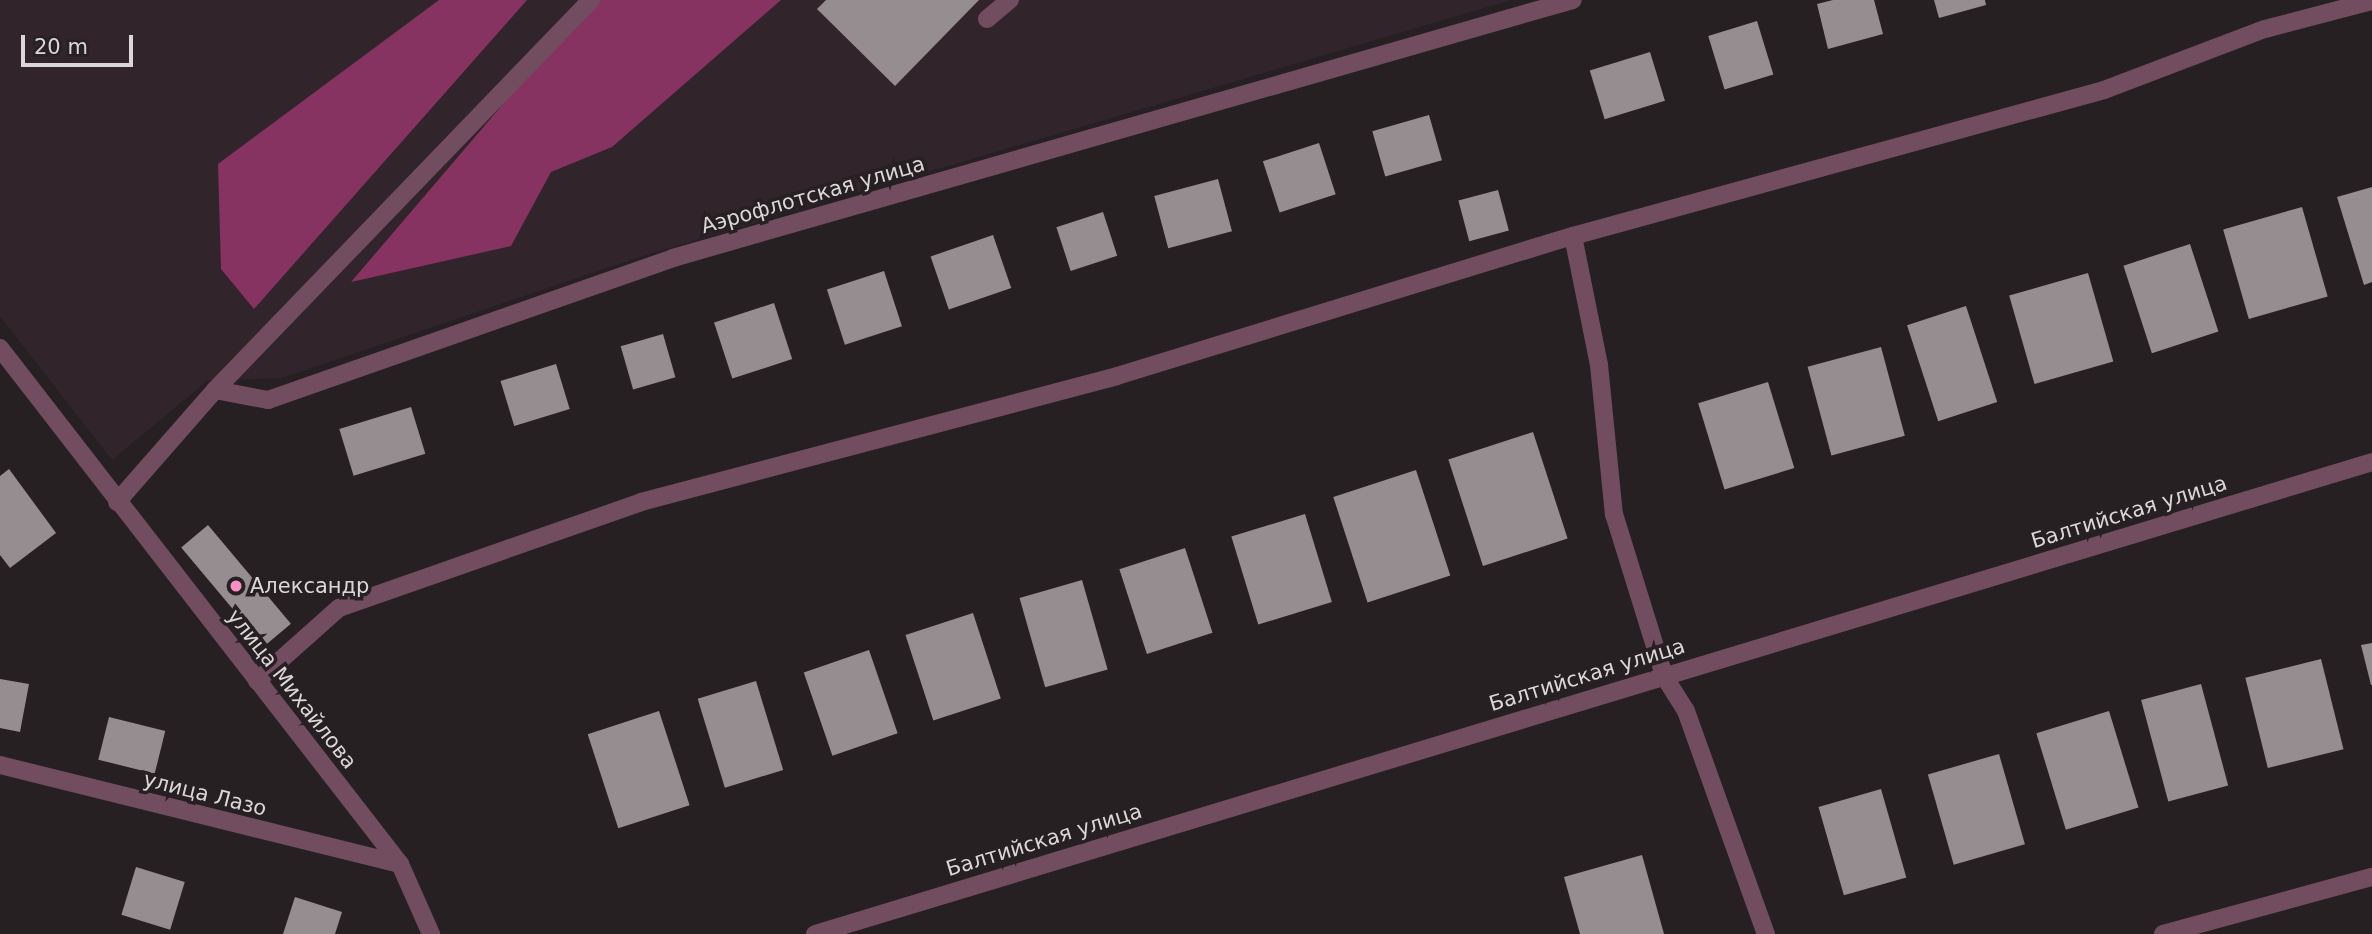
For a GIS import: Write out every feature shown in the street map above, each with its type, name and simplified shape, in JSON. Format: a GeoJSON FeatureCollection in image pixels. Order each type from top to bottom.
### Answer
{"type":"FeatureCollection","features":[{"type":"Feature","properties":{"kind":"street"},"geometry":{"type":"LineString","coordinates":[[117,502],[215,390],[591,0]]}},
{"type":"Feature","properties":{"kind":"street"},"geometry":{"type":"LineString","coordinates":[[987,19],[1010,0]]}},
{"type":"Feature","properties":{"kind":"street","name":"Аэрофлотская улица"},"geometry":{"type":"LineString","coordinates":[[215,390],[268,400],[673,258],[1573,0]]}},
{"type":"Feature","properties":{"kind":"street"},"geometry":{"type":"LineString","coordinates":[[257,681],[339,608],[641,502],[1117,376],[1573,236],[2104,90],[2265,29],[2372,1]]}},
{"type":"Feature","properties":{"kind":"street"},"geometry":{"type":"LineString","coordinates":[[1573,236],[1599,365],[1614,514],[1664,676],[1686,711],[1766,934]]}},
{"type":"Feature","properties":{"kind":"street","name":"улица Михайлова"},"geometry":{"type":"LineString","coordinates":[[0,348],[400,864],[431,934]]}},
{"type":"Feature","properties":{"kind":"street","name":"Балтийская улица"},"geometry":{"type":"LineString","coordinates":[[815,934],[2372,462]]}},
{"type":"Feature","properties":{"kind":"street","name":"улица Лазо"},"geometry":{"type":"LineString","coordinates":[[0,765],[400,864]]}},
{"type":"Feature","properties":{"kind":"street"},"geometry":{"type":"LineString","coordinates":[[2163,934],[2372,877]]}},
{"type":"Feature","properties":{"kind":"shaded area"},"geometry":{"type":"Polygon","coordinates":[[[0,0],[1511,0],[639,257],[282,378],[207,381],[112,460],[0,316],[0,0]]]}},
{"type":"Feature","properties":{"kind":"shaded area"},"geometry":{"type":"Polygon","coordinates":[[[439,0],[527,0],[254,309],[221,269],[218,164],[439,0]]]}},
{"type":"Feature","properties":{"kind":"shaded area"},"geometry":{"type":"Polygon","coordinates":[[[592,0],[781,0],[612,147],[551,172],[511,246],[351,282],[592,0]]]}},
{"type":"Feature","properties":{"kind":"building"},"geometry":{"type":"Polygon","coordinates":[[[826,0],[979,0],[895,86],[817,9],[826,0]]]}},
{"type":"Feature","properties":{"kind":"building"},"geometry":{"type":"Polygon","coordinates":[[[1833,0],[1874,0],[1883,34],[1828,49],[1817,4],[1833,0]]]}},
{"type":"Feature","properties":{"kind":"building"},"geometry":{"type":"Polygon","coordinates":[[[1934,0],[1985,0],[1986,5],[1939,18],[1934,0]]]}},
{"type":"Feature","properties":{"kind":"building"},"geometry":{"type":"Polygon","coordinates":[[[1757,21],[1773,75],[1725,89],[1708,36],[1757,21]]]}},
{"type":"Feature","properties":{"kind":"building"},"geometry":{"type":"Polygon","coordinates":[[[1650,52],[1665,101],[1605,119],[1590,70],[1650,52]]]}},
{"type":"Feature","properties":{"kind":"building"},"geometry":{"type":"Polygon","coordinates":[[[1429,115],[1442,160],[1385,176],[1372,131],[1429,115]]]}},
{"type":"Feature","properties":{"kind":"building"},"geometry":{"type":"Polygon","coordinates":[[[1319,143],[1336,194],[1280,213],[1263,161],[1319,143]]]}},
{"type":"Feature","properties":{"kind":"building"},"geometry":{"type":"Polygon","coordinates":[[[1218,179],[1232,231],[1168,248],[1154,196],[1218,179]]]}},
{"type":"Feature","properties":{"kind":"building"},"geometry":{"type":"Polygon","coordinates":[[[2372,187],[2372,282],[2364,285],[2337,197],[2372,187]]]}},
{"type":"Feature","properties":{"kind":"building"},"geometry":{"type":"Polygon","coordinates":[[[1498,190],[1509,231],[1469,241],[1458,201],[1498,190]]]}},
{"type":"Feature","properties":{"kind":"building"},"geometry":{"type":"Polygon","coordinates":[[[2302,207],[2328,296],[2249,319],[2223,230],[2302,207]]]}},
{"type":"Feature","properties":{"kind":"building"},"geometry":{"type":"Polygon","coordinates":[[[1103,212],[1117,256],[1071,271],[1056,227],[1103,212]]]}},
{"type":"Feature","properties":{"kind":"building"},"geometry":{"type":"Polygon","coordinates":[[[993,235],[1011,288],[949,309],[931,256],[993,235]]]}},
{"type":"Feature","properties":{"kind":"building"},"geometry":{"type":"Polygon","coordinates":[[[2190,244],[2218,331],[2152,353],[2123,266],[2190,244]]]}},
{"type":"Feature","properties":{"kind":"building"},"geometry":{"type":"Polygon","coordinates":[[[884,271],[902,326],[845,345],[827,290],[884,271]]]}},
{"type":"Feature","properties":{"kind":"building"},"geometry":{"type":"Polygon","coordinates":[[[2088,273],[2113,361],[2035,384],[2009,296],[2088,273]]]}},
{"type":"Feature","properties":{"kind":"building"},"geometry":{"type":"Polygon","coordinates":[[[774,303],[792,359],[732,379],[714,322],[774,303]]]}},
{"type":"Feature","properties":{"kind":"building"},"geometry":{"type":"Polygon","coordinates":[[[1966,306],[1997,402],[1938,421],[1907,325],[1966,306]]]}},
{"type":"Feature","properties":{"kind":"building"},"geometry":{"type":"Polygon","coordinates":[[[663,334],[675,377],[633,389],[621,346],[663,334]]]}},
{"type":"Feature","properties":{"kind":"building"},"geometry":{"type":"Polygon","coordinates":[[[1881,347],[1905,436],[1831,456],[1808,367],[1881,347]]]}},
{"type":"Feature","properties":{"kind":"building"},"geometry":{"type":"Polygon","coordinates":[[[556,364],[570,409],[514,426],[501,381],[556,364]]]}},
{"type":"Feature","properties":{"kind":"building"},"geometry":{"type":"Polygon","coordinates":[[[1768,382],[1794,468],[1725,489],[1698,403],[1768,382]]]}},
{"type":"Feature","properties":{"kind":"building"},"geometry":{"type":"Polygon","coordinates":[[[411,407],[425,454],[354,476],[339,429],[411,407]]]}},
{"type":"Feature","properties":{"kind":"building"},"geometry":{"type":"Polygon","coordinates":[[[1533,432],[1568,539],[1483,566],[1448,460],[1533,432]]]}},
{"type":"Feature","properties":{"kind":"building"},"geometry":{"type":"Polygon","coordinates":[[[9,469],[56,533],[10,568],[0,555],[0,476],[9,469]]]}},
{"type":"Feature","properties":{"kind":"building"},"geometry":{"type":"Polygon","coordinates":[[[1416,470],[1450,576],[1368,602],[1333,497],[1416,470]]]}},
{"type":"Feature","properties":{"kind":"building"},"geometry":{"type":"Polygon","coordinates":[[[1305,514],[1332,602],[1258,624],[1231,537],[1305,514]]]}},
{"type":"Feature","properties":{"kind":"building","name":"Александр"},"geometry":{"type":"Polygon","coordinates":[[[208,525],[291,624],[264,646],[181,547],[208,525]]]}},
{"type":"Feature","properties":{"kind":"building"},"geometry":{"type":"Polygon","coordinates":[[[1185,548],[1213,633],[1147,654],[1119,569],[1185,548]]]}},
{"type":"Feature","properties":{"kind":"building"},"geometry":{"type":"Polygon","coordinates":[[[1082,580],[1108,669],[1045,687],[1020,598],[1082,580]]]}},
{"type":"Feature","properties":{"kind":"building"},"geometry":{"type":"Polygon","coordinates":[[[973,613],[1001,699],[933,721],[905,635],[973,613]]]}},
{"type":"Feature","properties":{"kind":"building"},"geometry":{"type":"Polygon","coordinates":[[[2372,643],[2372,685],[2371,685],[2361,645],[2372,643]]]}},
{"type":"Feature","properties":{"kind":"building"},"geometry":{"type":"Polygon","coordinates":[[[869,650],[898,733],[832,756],[804,672],[869,650]]]}},
{"type":"Feature","properties":{"kind":"building"},"geometry":{"type":"Polygon","coordinates":[[[2321,659],[2343,749],[2268,768],[2245,678],[2321,659]]]}},
{"type":"Feature","properties":{"kind":"building"},"geometry":{"type":"Polygon","coordinates":[[[0,679],[29,684],[20,732],[0,728],[0,679]]]}},
{"type":"Feature","properties":{"kind":"building"},"geometry":{"type":"Polygon","coordinates":[[[756,681],[783,770],[725,788],[698,699],[756,681]]]}},
{"type":"Feature","properties":{"kind":"building"},"geometry":{"type":"Polygon","coordinates":[[[2201,684],[2228,785],[2168,801],[2141,700],[2201,684]]]}},
{"type":"Feature","properties":{"kind":"building"},"geometry":{"type":"Polygon","coordinates":[[[659,711],[690,805],[618,828],[588,734],[659,711]]]}},
{"type":"Feature","properties":{"kind":"building"},"geometry":{"type":"Polygon","coordinates":[[[2109,711],[2139,808],[2066,830],[2036,733],[2109,711]]]}},
{"type":"Feature","properties":{"kind":"building"},"geometry":{"type":"Polygon","coordinates":[[[109,717],[165,731],[155,774],[98,760],[109,717]]]}},
{"type":"Feature","properties":{"kind":"building"},"geometry":{"type":"Polygon","coordinates":[[[1999,754],[2025,844],[1954,865],[1928,774],[1999,754]]]}},
{"type":"Feature","properties":{"kind":"building"},"geometry":{"type":"Polygon","coordinates":[[[1881,789],[1906,877],[1844,895],[1819,807],[1881,789]]]}},
{"type":"Feature","properties":{"kind":"building"},"geometry":{"type":"Polygon","coordinates":[[[1642,855],[1664,934],[1580,934],[1564,877],[1642,855]]]}},
{"type":"Feature","properties":{"kind":"building"},"geometry":{"type":"Polygon","coordinates":[[[136,867],[185,882],[170,930],[121,915],[136,867]]]}},
{"type":"Feature","properties":{"kind":"building"},"geometry":{"type":"Polygon","coordinates":[[[295,897],[342,912],[335,934],[283,934],[295,897]]]}},
{"type":"Feature","properties":{"kind":"place","name":"Александр"},"geometry":{"type":"Point","coordinates":[236,586]}}]}
